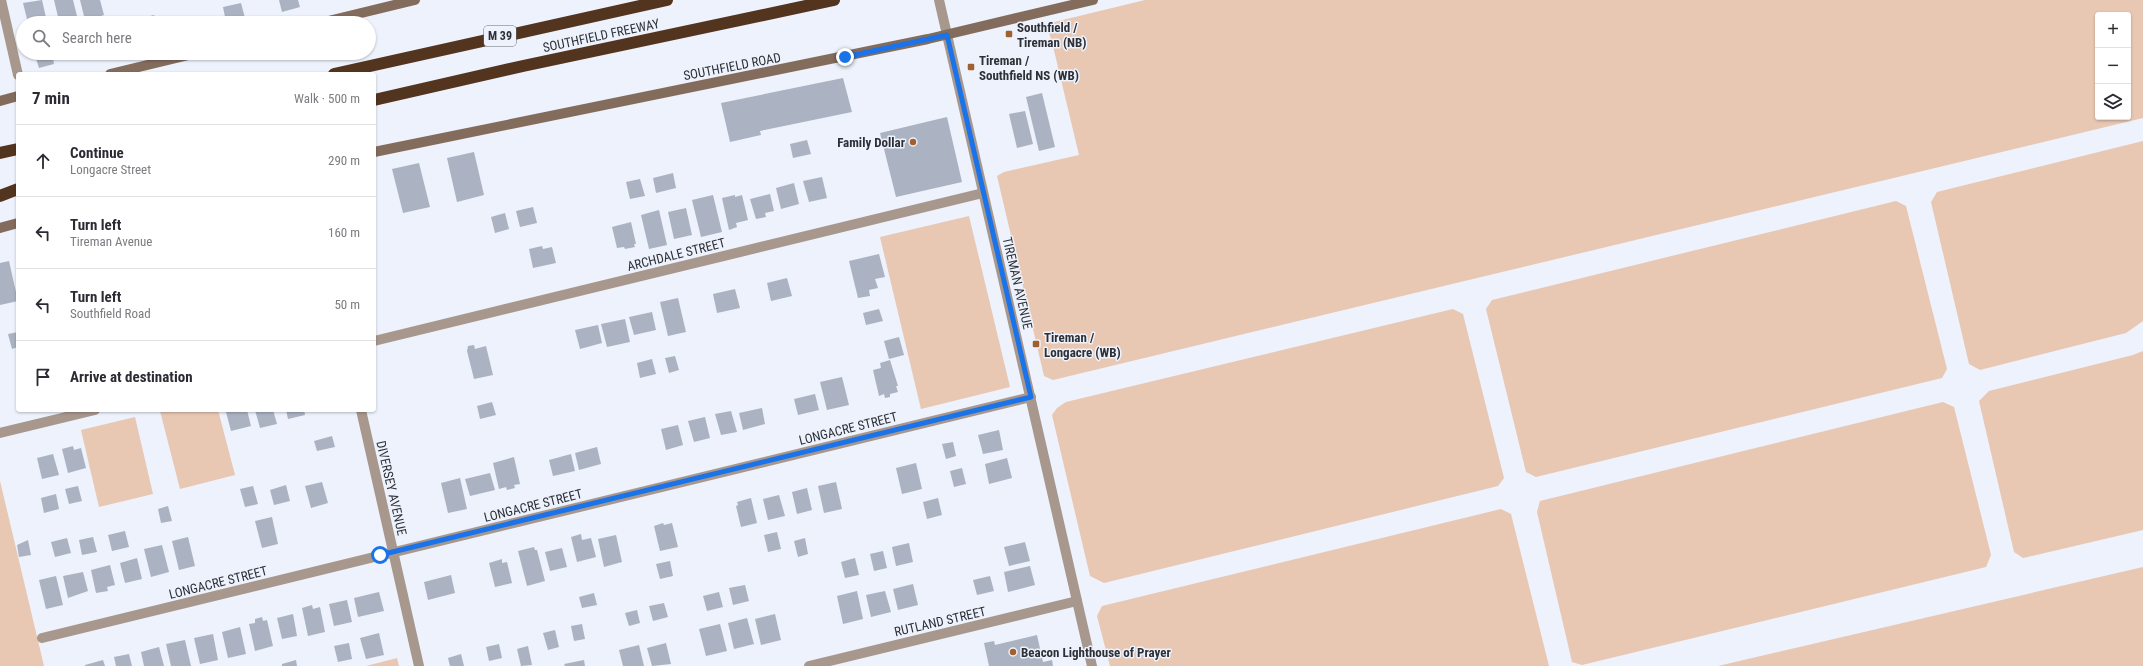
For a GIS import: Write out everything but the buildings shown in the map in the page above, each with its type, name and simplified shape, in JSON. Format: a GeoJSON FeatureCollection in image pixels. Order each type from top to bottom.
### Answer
{"type":"FeatureCollection","features":[{"type":"Feature","properties":{"kind":"highway","name":"SOUTHFIELD FREEWAY"},"geometry":{"type":"LineString","coordinates":[[343,72],[667,0]]}},
{"type":"Feature","properties":{"kind":"highway","name":"SOUTHFIELD FREEWAY"},"geometry":{"type":"LineString","coordinates":[[376,100],[523,66],[834,0]]}},
{"type":"Feature","properties":{"kind":"highway"},"geometry":{"type":"LineString","coordinates":[[0,152],[16,149]]}},
{"type":"Feature","properties":{"kind":"highway"},"geometry":{"type":"LineString","coordinates":[[0,189],[16,185]]}},
{"type":"Feature","properties":{"kind":"highway"},"geometry":{"type":"LineString","coordinates":[[0,196],[16,190]]}},
{"type":"Feature","properties":{"kind":"main road"},"geometry":{"type":"LineString","coordinates":[[349,16],[415,0]]}},
{"type":"Feature","properties":{"kind":"main road","name":"SOUTHFIELD ROAD"},"geometry":{"type":"LineString","coordinates":[[376,152],[947,35],[1093,0]]}},
{"type":"Feature","properties":{"kind":"main road"},"geometry":{"type":"LineString","coordinates":[[118,72],[168,60]]}},
{"type":"Feature","properties":{"kind":"main road"},"geometry":{"type":"LineString","coordinates":[[0,101],[16,97]]}},
{"type":"Feature","properties":{"kind":"main road"},"geometry":{"type":"LineString","coordinates":[[0,228],[16,224]]}},
{"type":"Feature","properties":{"kind":"street"},"geometry":{"type":"LineString","coordinates":[[1,0],[17,72]]}},
{"type":"Feature","properties":{"kind":"street","name":"TIREMAN AVENUE"},"geometry":{"type":"LineString","coordinates":[[939,0],[1092,666]]}},
{"type":"Feature","properties":{"kind":"street","name":"ARCHDALE STREET"},"geometry":{"type":"LineString","coordinates":[[376,341],[983,193]]}},
{"type":"Feature","properties":{"kind":"street","name":"LONGACRE STREET"},"geometry":{"type":"LineString","coordinates":[[42,638],[1031,397]]}},
{"type":"Feature","properties":{"kind":"street"},"geometry":{"type":"LineString","coordinates":[[0,433],[87,412]]}},
{"type":"Feature","properties":{"kind":"street","name":"DIVERSEY AVENUE"},"geometry":{"type":"LineString","coordinates":[[361,412],[419,666]]}},
{"type":"Feature","properties":{"kind":"street","name":"RUTLAND STREET"},"geometry":{"type":"LineString","coordinates":[[809,666],[1077,601]]}},
{"type":"Feature","properties":{"kind":"shaded area"},"geometry":{"type":"Polygon","coordinates":[[[1145,0],[2143,0],[2143,118],[1053,380],[1044,376],[997,176],[1004,172],[1079,155],[1052,42],[1046,24],[1145,0]]]}},
{"type":"Feature","properties":{"kind":"shaded area"},"geometry":{"type":"Polygon","coordinates":[[[2143,141],[2143,321],[2126,333],[1980,370],[1969,364],[1931,202],[1937,192],[2143,141]]]}},
{"type":"Feature","properties":{"kind":"shaded area"},"geometry":{"type":"Polygon","coordinates":[[[1896,201],[1906,206],[1947,369],[1942,378],[1536,477],[1526,472],[1486,309],[1492,300],[1896,201]]]}},
{"type":"Feature","properties":{"kind":"shaded area"},"geometry":{"type":"Polygon","coordinates":[[[969,216],[1010,387],[921,409],[880,237],[969,216]]]}},
{"type":"Feature","properties":{"kind":"shaded area"},"geometry":{"type":"Polygon","coordinates":[[[1453,309],[1463,314],[1504,478],[1498,486],[1104,583],[1090,576],[1052,415],[1057,408],[1066,402],[1453,309]]]}},
{"type":"Feature","properties":{"kind":"shaded area"},"geometry":{"type":"Polygon","coordinates":[[[2143,351],[2143,530],[2023,558],[2014,552],[1979,401],[1989,391],[2133,355],[2143,351]]]}},
{"type":"Feature","properties":{"kind":"shaded area"},"geometry":{"type":"Polygon","coordinates":[[[1943,402],[1954,407],[1991,555],[1986,567],[1582,665],[1572,662],[1537,512],[1540,501],[1943,402]]]}},
{"type":"Feature","properties":{"kind":"shaded area"},"geometry":{"type":"Polygon","coordinates":[[[160,412],[219,412],[235,475],[180,489],[160,412]]]}},
{"type":"Feature","properties":{"kind":"shaded area"},"geometry":{"type":"Polygon","coordinates":[[[135,417],[153,494],[99,507],[81,430],[135,417]]]}},
{"type":"Feature","properties":{"kind":"shaded area"},"geometry":{"type":"Polygon","coordinates":[[[0,481],[44,666],[0,666],[0,481]]]}},
{"type":"Feature","properties":{"kind":"shaded area"},"geometry":{"type":"Polygon","coordinates":[[[1501,509],[1511,514],[1549,666],[1110,666],[1097,616],[1102,606],[1501,509]]]}},
{"type":"Feature","properties":{"kind":"shaded area"},"geometry":{"type":"Polygon","coordinates":[[[2143,567],[2143,666],[1718,666],[2143,567]]]}},
{"type":"Feature","properties":{"kind":"shaded area"},"geometry":{"type":"Polygon","coordinates":[[[397,658],[399,666],[366,666],[397,658]]]}},
{"type":"Feature","properties":{"kind":"place","name":"Southfield / Tireman (NB)"},"geometry":{"type":"Point","coordinates":[1009,34]}},
{"type":"Feature","properties":{"kind":"place","name":"Tireman / Southfield NS (WB)"},"geometry":{"type":"Point","coordinates":[971,67]}},
{"type":"Feature","properties":{"kind":"place","name":"Family Dollar"},"geometry":{"type":"Point","coordinates":[913,142]}},
{"type":"Feature","properties":{"kind":"place","name":"Tireman / Longacre (WB)"},"geometry":{"type":"Point","coordinates":[1036,344]}},
{"type":"Feature","properties":{"kind":"place","name":"Beacon Lighthouse of Prayer"},"geometry":{"type":"Point","coordinates":[1013,652]}},
{"type":"Feature","properties":{"kind":"route"},"geometry":{"type":"LineString","coordinates":[[380,555],[1031,397],[947,35],[845,57]]}}]}
